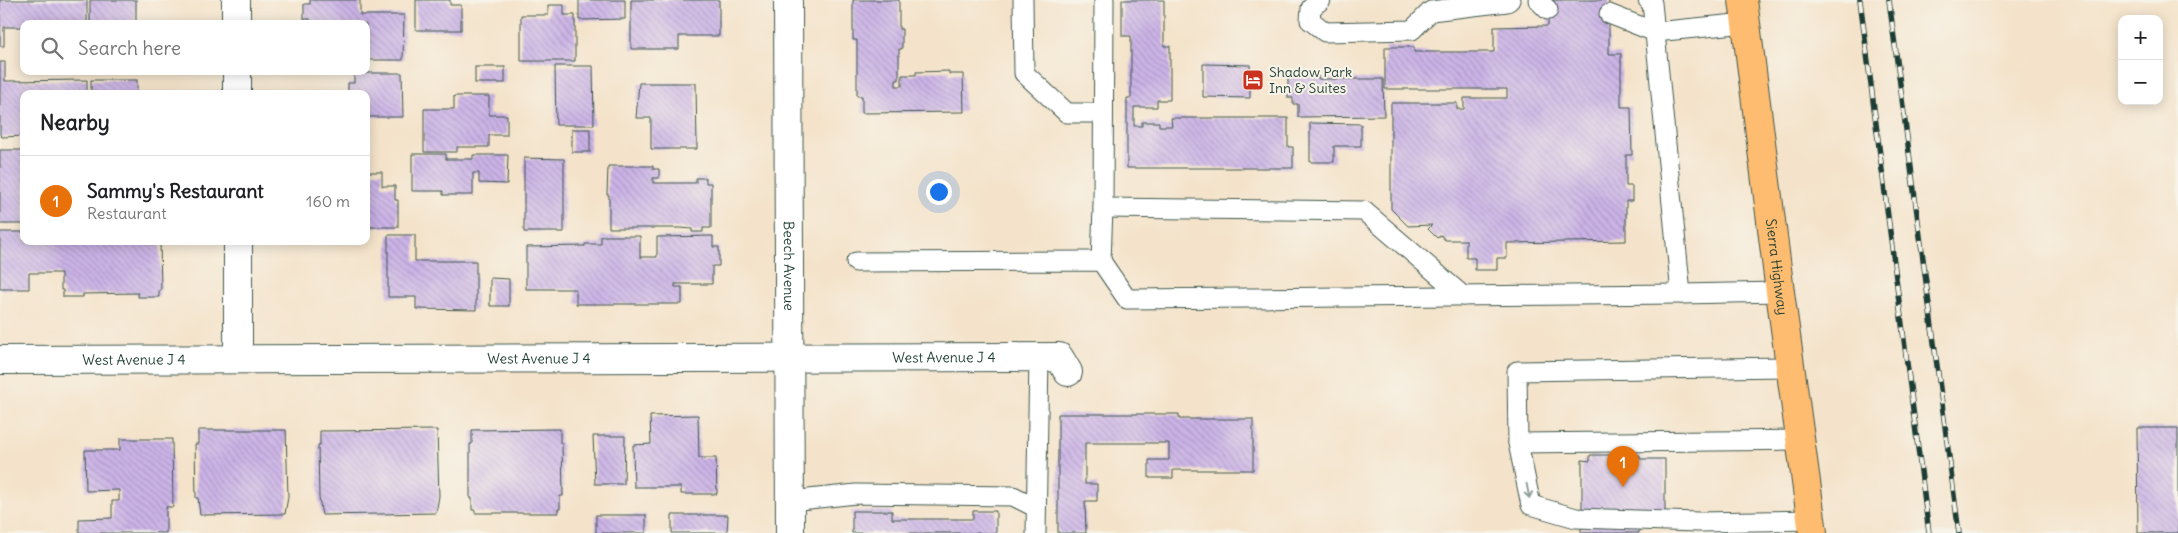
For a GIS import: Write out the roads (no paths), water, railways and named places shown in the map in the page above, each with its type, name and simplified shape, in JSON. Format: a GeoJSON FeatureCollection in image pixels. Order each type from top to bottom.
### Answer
{"type":"FeatureCollection","features":[{"type":"Feature","properties":{"kind":"main road","name":"Sierra Highway"},"geometry":{"type":"LineString","coordinates":[[1744,12],[1812,526]]}},
{"type":"Feature","properties":{"kind":"street"},"geometry":{"type":"LineString","coordinates":[[236,0],[236,20]]}},
{"type":"Feature","properties":{"kind":"street","name":"Beech Avenue"},"geometry":{"type":"LineString","coordinates":[[788,0],[790,533]]}},
{"type":"Feature","properties":{"kind":"street"},"geometry":{"type":"LineString","coordinates":[[237,75],[237,90]]}},
{"type":"Feature","properties":{"kind":"street"},"geometry":{"type":"LineString","coordinates":[[238,245],[238,360]]}},
{"type":"Feature","properties":{"kind":"street","name":"West Avenue J 4"},"geometry":{"type":"LineString","coordinates":[[0,360],[1059,357],[1068,372]]}},
{"type":"Feature","properties":{"kind":"lane"},"geometry":{"type":"LineString","coordinates":[[1023,0],[1024,73],[1067,113],[1103,113]]}},
{"type":"Feature","properties":{"kind":"lane"},"geometry":{"type":"LineString","coordinates":[[1104,0],[1101,261],[1127,299],[1780,292]]}},
{"type":"Feature","properties":{"kind":"lane"},"geometry":{"type":"LineString","coordinates":[[1320,0],[1311,8],[1310,20],[1325,32],[1412,30],[1424,5],[1507,2],[1510,0]]}},
{"type":"Feature","properties":{"kind":"lane"},"geometry":{"type":"LineString","coordinates":[[1648,0],[1652,3],[1681,294]]}},
{"type":"Feature","properties":{"kind":"lane"},"geometry":{"type":"LineString","coordinates":[[1610,14],[1655,32],[1744,12]]}},
{"type":"Feature","properties":{"kind":"lane"},"geometry":{"type":"LineString","coordinates":[[1103,208],[1364,211],[1462,296]]}},
{"type":"Feature","properties":{"kind":"lane"},"geometry":{"type":"LineString","coordinates":[[856,262],[1101,261]]}},
{"type":"Feature","properties":{"kind":"lane"},"geometry":{"type":"LineString","coordinates":[[1036,533],[1039,357]]}},
{"type":"Feature","properties":{"kind":"lane"},"geometry":{"type":"LineString","coordinates":[[1790,368],[1517,371],[1518,443],[1530,505],[1576,518],[1812,526]]}},
{"type":"Feature","properties":{"kind":"lane"},"geometry":{"type":"LineString","coordinates":[[1518,443],[1800,440]]}},
{"type":"Feature","properties":{"kind":"lane"},"geometry":{"type":"LineString","coordinates":[[790,501],[856,494],[1013,496],[1035,507]]}},
{"type":"Feature","properties":{"kind":"railway"},"geometry":{"type":"LineString","coordinates":[[1860,0],[1929,533]]}},
{"type":"Feature","properties":{"kind":"railway"},"geometry":{"type":"LineString","coordinates":[[1889,0],[1959,533]]}},
{"type":"Feature","properties":{"kind":"place","name":"Shadow Park Inn & Suites"},"geometry":{"type":"Point","coordinates":[1253,80]}},
{"type":"Feature","properties":{"kind":"place","name":"Sammy's Restaurant"},"geometry":{"type":"Point","coordinates":[1623,487]}}]}
